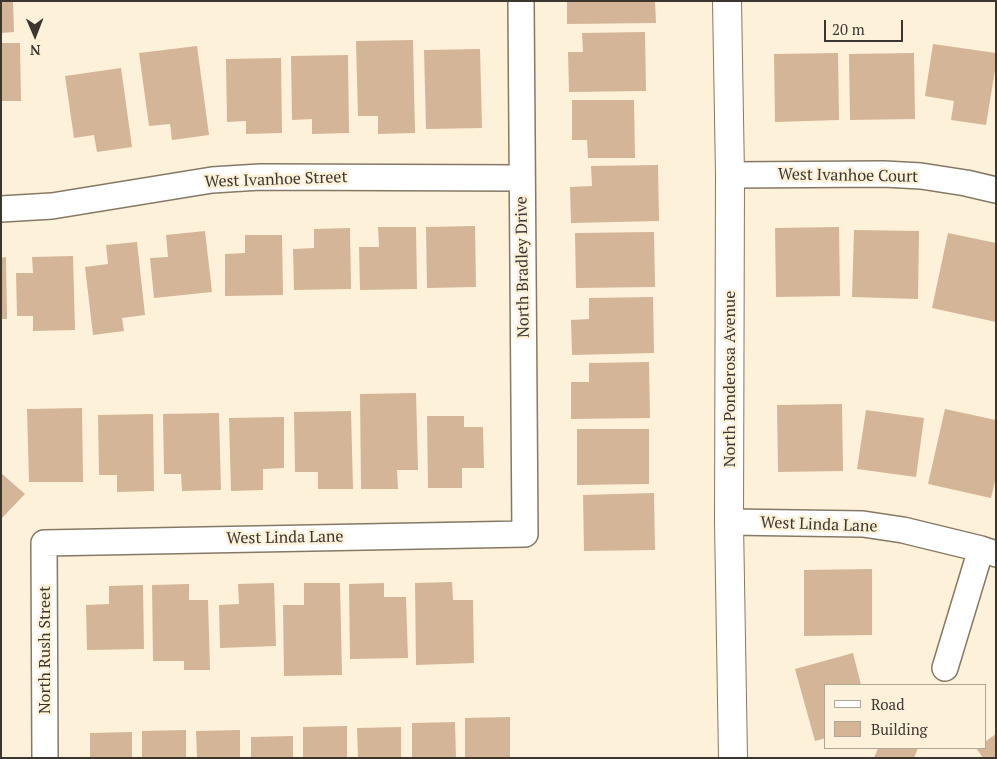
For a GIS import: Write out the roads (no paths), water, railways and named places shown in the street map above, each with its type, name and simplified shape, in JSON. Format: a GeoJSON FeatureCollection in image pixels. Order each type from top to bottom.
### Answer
{"type":"FeatureCollection","features":[{"type":"Feature","properties":{"kind":"street","name":"North Bradley Drive"},"geometry":{"type":"LineString","coordinates":[[521,1],[525,534]]}},
{"type":"Feature","properties":{"kind":"street","name":"North Ponderosa Avenue"},"geometry":{"type":"LineString","coordinates":[[727,1],[730,175],[730,522],[733,758]]}},
{"type":"Feature","properties":{"kind":"street","name":"West Ivanhoe Court"},"geometry":{"type":"LineString","coordinates":[[730,175],[884,174],[921,176],[996,190]]}},
{"type":"Feature","properties":{"kind":"street","name":"West Ivanhoe Street"},"geometry":{"type":"LineString","coordinates":[[1,208],[52,206],[212,180],[260,177],[522,178]]}},
{"type":"Feature","properties":{"kind":"street","name":"West Linda Lane"},"geometry":{"type":"LineString","coordinates":[[730,522],[864,524],[903,530],[988,552]]}},
{"type":"Feature","properties":{"kind":"street","name":"West Linda Lane"},"geometry":{"type":"LineString","coordinates":[[44,543],[525,534]]}},
{"type":"Feature","properties":{"kind":"street","name":"North Rush Street"},"geometry":{"type":"LineString","coordinates":[[44,543],[45,758]]}},
{"type":"Feature","properties":{"kind":"street"},"geometry":{"type":"LineString","coordinates":[[945,668],[988,552]]}}]}
